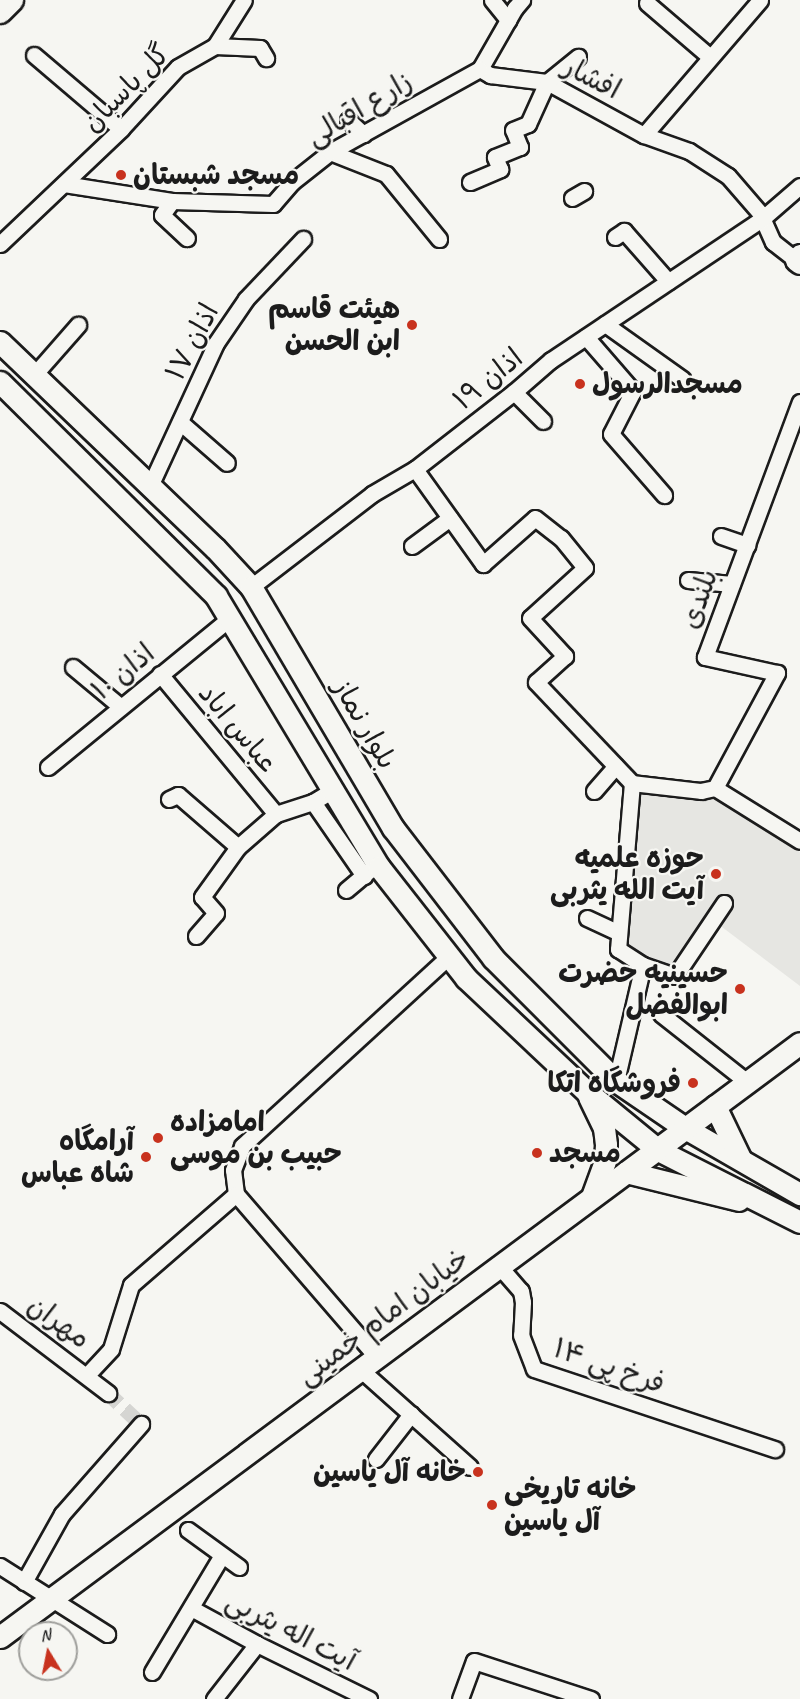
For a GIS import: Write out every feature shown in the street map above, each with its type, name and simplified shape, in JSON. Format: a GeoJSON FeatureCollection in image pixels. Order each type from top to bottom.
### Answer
{"type":"FeatureCollection","features":[{"type":"Feature","properties":{"kind":"main road"},"geometry":{"type":"LineString","coordinates":[[0,12],[12,0]]}},
{"type":"Feature","properties":{"kind":"main road","name":"بلوار نماز"},"geometry":{"type":"LineString","coordinates":[[0,342],[215,548],[251,587],[393,828],[493,958],[616,1081],[685,1128],[798,1193]]}},
{"type":"Feature","properties":{"kind":"main road"},"geometry":{"type":"LineString","coordinates":[[0,382],[216,596],[231,617],[333,790],[370,870],[449,956],[466,978],[586,1091],[658,1150],[800,1222]]}},
{"type":"Feature","properties":{"kind":"main road","name":"خیابان امام خمینی"},"geometry":{"type":"LineString","coordinates":[[0,1637],[800,1043]]}},
{"type":"Feature","properties":{"kind":"main road"},"geometry":{"type":"LineString","coordinates":[[562,1068],[585,1048]]}},
{"type":"Feature","properties":{"kind":"main road"},"geometry":{"type":"LineString","coordinates":[[586,1091],[604,1128],[606,1145],[605,1161],[592,1197]]}},
{"type":"Feature","properties":{"kind":"main road"},"geometry":{"type":"LineString","coordinates":[[715,1106],[740,1158]]}},
{"type":"Feature","properties":{"kind":"main road"},"geometry":{"type":"LineString","coordinates":[[626,1172],[779,1211]]}},
{"type":"Feature","properties":{"kind":"main road"},"geometry":{"type":"LineString","coordinates":[[779,1211],[782,1196],[798,1193]]}},
{"type":"Feature","properties":{"kind":"street","name":"گل پاسبان"},"geometry":{"type":"LineString","coordinates":[[0,244],[121,129],[178,67],[215,46],[242,0]]}},
{"type":"Feature","properties":{"kind":"street"},"geometry":{"type":"LineString","coordinates":[[492,0],[508,20]]}},
{"type":"Feature","properties":{"kind":"street"},"geometry":{"type":"LineString","coordinates":[[480,69],[522,0]]}},
{"type":"Feature","properties":{"kind":"street"},"geometry":{"type":"LineString","coordinates":[[644,135],[760,0]]}},
{"type":"Feature","properties":{"kind":"street"},"geometry":{"type":"LineString","coordinates":[[647,3],[710,57]]}},
{"type":"Feature","properties":{"kind":"street"},"geometry":{"type":"LineString","coordinates":[[215,46],[260,48],[266,58]]}},
{"type":"Feature","properties":{"kind":"street"},"geometry":{"type":"LineString","coordinates":[[34,55],[121,129]]}},
{"type":"Feature","properties":{"kind":"street"},"geometry":{"type":"LineString","coordinates":[[470,182],[500,169],[495,157],[520,147],[513,130],[528,124],[547,82],[578,57]]}},
{"type":"Feature","properties":{"kind":"street","name":"افشار"},"geometry":{"type":"LineString","coordinates":[[480,69],[490,75],[547,82],[644,135],[689,151],[728,176],[763,218],[773,242],[799,259]]}},
{"type":"Feature","properties":{"kind":"street","name":"زارع اقبالی"},"geometry":{"type":"LineString","coordinates":[[172,201],[273,204],[292,182],[330,152],[480,69]]}},
{"type":"Feature","properties":{"kind":"street"},"geometry":{"type":"LineString","coordinates":[[348,120],[363,134]]}},
{"type":"Feature","properties":{"kind":"street"},"geometry":{"type":"LineString","coordinates":[[330,152],[386,174],[439,239]]}},
{"type":"Feature","properties":{"kind":"street"},"geometry":{"type":"LineString","coordinates":[[64,184],[172,201],[162,215],[187,238]]}},
{"type":"Feature","properties":{"kind":"street","name":"اذان ۱۹"},"geometry":{"type":"LineString","coordinates":[[251,587],[372,494],[415,469],[514,393],[551,360],[763,218],[800,186]]}},
{"type":"Feature","properties":{"kind":"street"},"geometry":{"type":"LineString","coordinates":[[615,237],[624,231],[668,281]]}},
{"type":"Feature","properties":{"kind":"street","name":"اذان ۱۷"},"geometry":{"type":"LineString","coordinates":[[150,486],[216,343],[246,299],[303,239]]}},
{"type":"Feature","properties":{"kind":"street"},"geometry":{"type":"LineString","coordinates":[[605,324],[682,379]]}},
{"type":"Feature","properties":{"kind":"street"},"geometry":{"type":"LineString","coordinates":[[34,375],[78,325]]}},
{"type":"Feature","properties":{"kind":"street"},"geometry":{"type":"LineString","coordinates":[[586,337],[633,391],[611,434],[664,495]]}},
{"type":"Feature","properties":{"kind":"street"},"geometry":{"type":"LineString","coordinates":[[514,393],[543,421]]}},
{"type":"Feature","properties":{"kind":"street","name":"بلندی"},"geometry":{"type":"LineString","coordinates":[[716,788],[777,673],[705,657],[800,402]]}},
{"type":"Feature","properties":{"kind":"street"},"geometry":{"type":"LineString","coordinates":[[180,422],[227,463]]}},
{"type":"Feature","properties":{"kind":"street"},"geometry":{"type":"LineString","coordinates":[[415,469],[483,564],[535,518],[561,538],[585,568],[530,618],[565,656],[536,682],[632,783],[701,791],[716,788],[800,841]]}},
{"type":"Feature","properties":{"kind":"street"},"geometry":{"type":"LineString","coordinates":[[412,546],[450,518]]}},
{"type":"Feature","properties":{"kind":"street"},"geometry":{"type":"LineString","coordinates":[[721,536],[747,544]]}},
{"type":"Feature","properties":{"kind":"street"},"geometry":{"type":"LineString","coordinates":[[688,580],[732,584]]}},
{"type":"Feature","properties":{"kind":"street","name":"اذان ۱۰"},"geometry":{"type":"LineString","coordinates":[[48,767],[231,617]]}},
{"type":"Feature","properties":{"kind":"street"},"geometry":{"type":"LineString","coordinates":[[73,667],[121,707]]}},
{"type":"Feature","properties":{"kind":"street","name":"عباس اباد"},"geometry":{"type":"LineString","coordinates":[[160,674],[276,814]]}},
{"type":"Feature","properties":{"kind":"street"},"geometry":{"type":"LineString","coordinates":[[594,791],[616,766]]}},
{"type":"Feature","properties":{"kind":"street"},"geometry":{"type":"LineString","coordinates":[[632,783],[618,949],[644,965],[675,976],[724,903]]}},
{"type":"Feature","properties":{"kind":"street"},"geometry":{"type":"LineString","coordinates":[[196,936],[216,913],[202,897],[238,847],[276,814],[313,802],[333,790]]}},
{"type":"Feature","properties":{"kind":"street"},"geometry":{"type":"LineString","coordinates":[[169,799],[177,795],[238,847]]}},
{"type":"Feature","properties":{"kind":"street"},"geometry":{"type":"LineString","coordinates":[[313,802],[370,870],[346,890]]}},
{"type":"Feature","properties":{"kind":"street"},"geometry":{"type":"LineString","coordinates":[[587,918],[619,933]]}},
{"type":"Feature","properties":{"kind":"street"},"geometry":{"type":"LineString","coordinates":[[449,956],[242,1146],[233,1170],[236,1194],[368,1363],[411,1414],[470,1467]]}},
{"type":"Feature","properties":{"kind":"street"},"geometry":{"type":"LineString","coordinates":[[616,1081],[644,965]]}},
{"type":"Feature","properties":{"kind":"street"},"geometry":{"type":"LineString","coordinates":[[661,1014],[747,1082]]}},
{"type":"Feature","properties":{"kind":"street"},"geometry":{"type":"LineString","coordinates":[[87,1375],[111,1349],[131,1285],[236,1194]]}},
{"type":"Feature","properties":{"kind":"street","name":"فرخ پی ۱۴"},"geometry":{"type":"LineString","coordinates":[[499,1266],[521,1291],[524,1302],[521,1335],[534,1369],[775,1449]]}},
{"type":"Feature","properties":{"kind":"street","name":"مهران"},"geometry":{"type":"LineString","coordinates":[[0,1311],[108,1393]]}},
{"type":"Feature","properties":{"kind":"street"},"geometry":{"type":"LineString","coordinates":[[376,1459],[411,1414]]}},
{"type":"Feature","properties":{"kind":"street"},"geometry":{"type":"LineString","coordinates":[[24,1582],[62,1514],[141,1424]]}},
{"type":"Feature","properties":{"kind":"street"},"geometry":{"type":"LineString","coordinates":[[188,1530],[239,1567]]}},
{"type":"Feature","properties":{"kind":"street"},"geometry":{"type":"LineString","coordinates":[[152,1672],[222,1555]]}},
{"type":"Feature","properties":{"kind":"street"},"geometry":{"type":"LineString","coordinates":[[0,1566],[107,1634]]}},
{"type":"Feature","properties":{"kind":"street","name":"آیت اله یثربی"},"geometry":{"type":"LineString","coordinates":[[191,1608],[257,1644],[369,1699]]}},
{"type":"Feature","properties":{"kind":"street"},"geometry":{"type":"LineString","coordinates":[[214,1699],[257,1644]]}},
{"type":"Feature","properties":{"kind":"street"},"geometry":{"type":"LineString","coordinates":[[460,1699],[474,1661],[591,1699]]}},
{"type":"Feature","properties":{"kind":"shaded area","name":"حوزه علمیه آیت الله یثربی"},"geometry":{"type":"Polygon","coordinates":[[[638,791],[713,798],[800,852],[800,986],[718,924],[732,902],[721,896],[673,966],[646,959],[625,945],[638,791]]]}},
{"type":"Feature","properties":{"kind":"tunnel"},"geometry":{"type":"LineString","coordinates":[[108,1393],[141,1424]]}},
{"type":"Feature","properties":{"kind":"place","name":"مسجد شبستان"},"geometry":{"type":"Point","coordinates":[121,175]}},
{"type":"Feature","properties":{"kind":"place","name":"هیئت قاسم ابن الحسن"},"geometry":{"type":"Point","coordinates":[412,325]}},
{"type":"Feature","properties":{"kind":"place","name":"مسجدالرسول"},"geometry":{"type":"Point","coordinates":[580,384]}},
{"type":"Feature","properties":{"kind":"place","name":"حوزه علمیه آیت الله یثربی"},"geometry":{"type":"Point","coordinates":[716,874]}},
{"type":"Feature","properties":{"kind":"place","name":"حسینیه حضرت ابوالفضل"},"geometry":{"type":"Point","coordinates":[740,989]}},
{"type":"Feature","properties":{"kind":"place","name":"فروشگاه اتکا"},"geometry":{"type":"Point","coordinates":[693,1083]}},
{"type":"Feature","properties":{"kind":"place","name":"امامزاده حبیب بن موسی"},"geometry":{"type":"Point","coordinates":[158,1138]}},
{"type":"Feature","properties":{"kind":"place","name":"مسجد"},"geometry":{"type":"Point","coordinates":[537,1153]}},
{"type":"Feature","properties":{"kind":"place","name":"آرامگاه شاه عباس"},"geometry":{"type":"Point","coordinates":[146,1157]}},
{"type":"Feature","properties":{"kind":"place","name":"خانه آل یاسین"},"geometry":{"type":"Point","coordinates":[478,1472]}},
{"type":"Feature","properties":{"kind":"place","name":"خانه تاریخی آل یاسین"},"geometry":{"type":"Point","coordinates":[492,1505]}}]}
